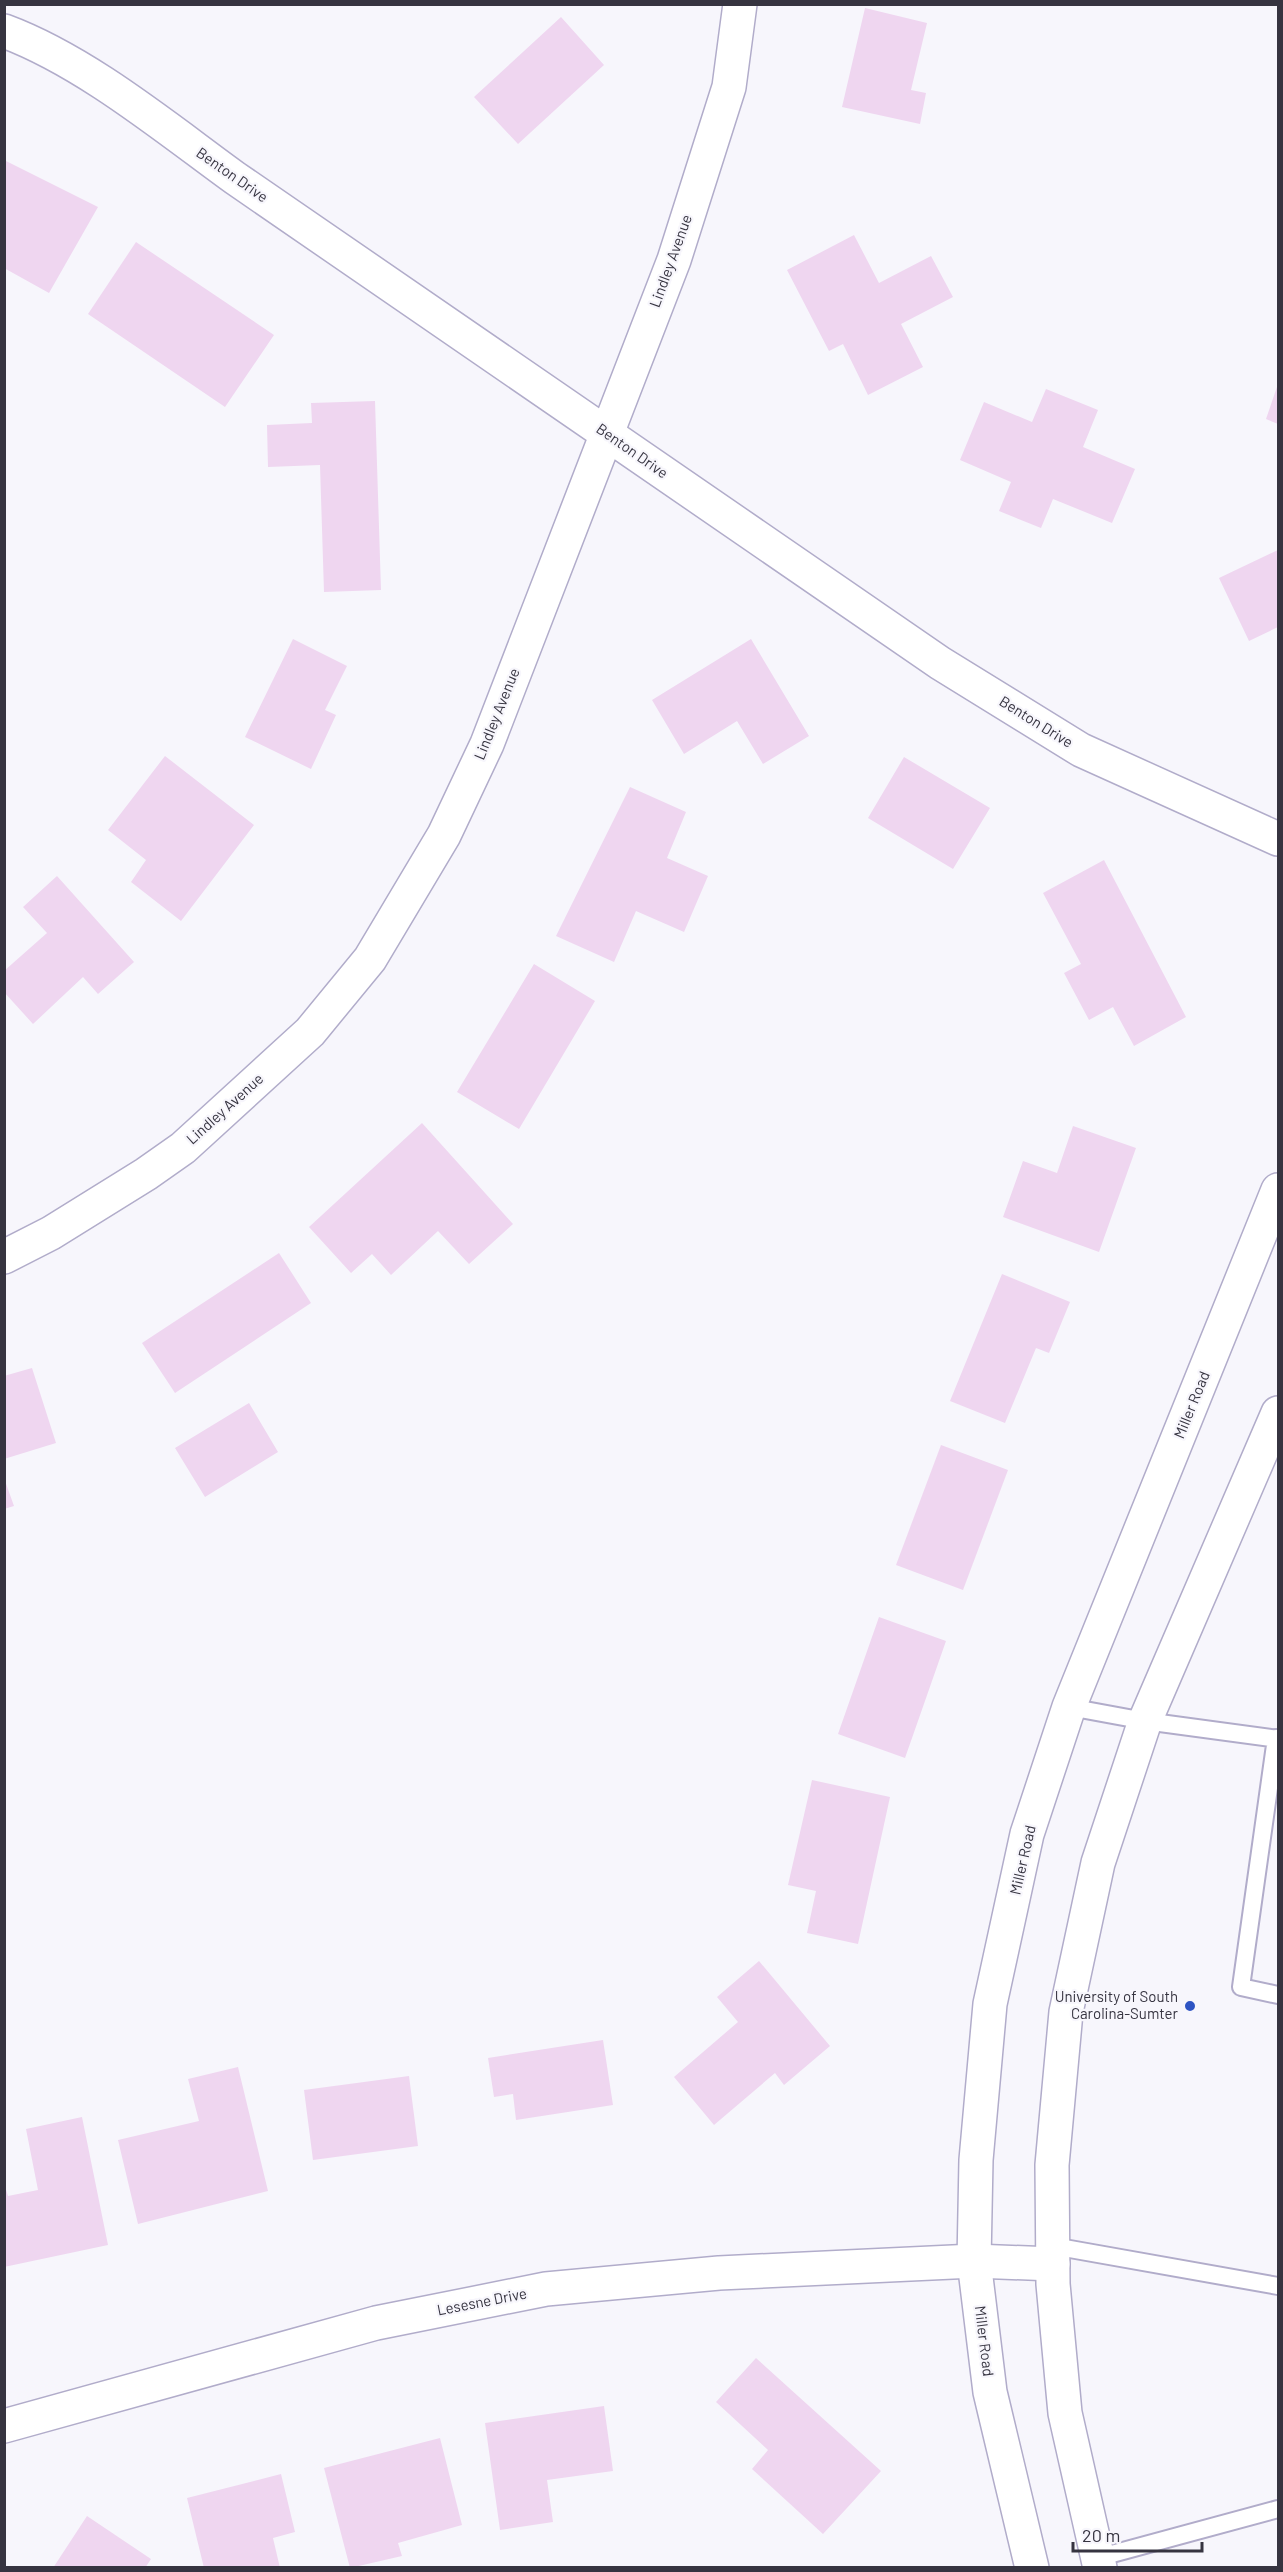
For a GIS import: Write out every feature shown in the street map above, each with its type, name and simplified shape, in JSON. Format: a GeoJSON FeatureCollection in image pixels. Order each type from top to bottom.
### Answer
{"type":"FeatureCollection","features":[{"type":"Feature","properties":{"kind":"street","name":"Lindley Avenue"},"geometry":{"type":"LineString","coordinates":[[4,1257],[51,1233],[146,1174],[183,1148],[310,1032],[370,959],[444,835],[487,744],[605,432],[674,260],[729,87],[740,4]]}},
{"type":"Feature","properties":{"kind":"street","name":"Benton Drive"},"geometry":{"type":"LineString","coordinates":[[4,31],[73,66],[142,110],[235,178],[940,663],[1081,750],[1278,839]]}},
{"type":"Feature","properties":{"kind":"street","name":"Miller Road"},"geometry":{"type":"LineString","coordinates":[[1032,2568],[990,2392],[974,2261],[976,2160],[990,2004],[1027,1834],[1069,1707],[1278,1190]]}},
{"type":"Feature","properties":{"kind":"street"},"geometry":{"type":"LineString","coordinates":[[1099,2563],[1065,2413],[1053,2255],[1052,2165],[1066,2012],[1098,1863],[1145,1721],[1278,1413]]}},
{"type":"Feature","properties":{"kind":"street","name":"Lesesne Drive"},"geometry":{"type":"LineString","coordinates":[[4,2426],[376,2323],[546,2289],[719,2272],[974,2261],[1053,2255]]}},
{"type":"Feature","properties":{"kind":"lane"},"geometry":{"type":"LineString","coordinates":[[1069,1707],[1145,1721],[1277,1738],[1241,1987],[1278,1995]]}},
{"type":"Feature","properties":{"kind":"lane"},"geometry":{"type":"LineString","coordinates":[[1053,2255],[1278,2286]]}},
{"type":"Feature","properties":{"kind":"lane"},"geometry":{"type":"LineString","coordinates":[[1099,2563],[1278,2509]]}},
{"type":"Feature","properties":{"kind":"building"},"geometry":{"type":"Polygon","coordinates":[[[865,8],[927,23],[911,90],[926,93],[920,124],[842,107],[865,8]]]}},
{"type":"Feature","properties":{"kind":"building"},"geometry":{"type":"Polygon","coordinates":[[[561,17],[604,65],[518,144],[474,97],[561,17]]]}},
{"type":"Feature","properties":{"kind":"building"},"geometry":{"type":"Polygon","coordinates":[[[4,160],[98,207],[49,293],[4,268],[4,160]]]}},
{"type":"Feature","properties":{"kind":"building"},"geometry":{"type":"Polygon","coordinates":[[[854,235],[879,283],[931,256],[953,297],[901,324],[923,367],[868,395],[843,344],[829,351],[787,270],[854,235]]]}},
{"type":"Feature","properties":{"kind":"building"},"geometry":{"type":"Polygon","coordinates":[[[136,242],[274,335],[225,407],[88,314],[136,242]]]}},
{"type":"Feature","properties":{"kind":"building"},"geometry":{"type":"Polygon","coordinates":[[[1278,384],[1278,424],[1266,419],[1278,384]]]}},
{"type":"Feature","properties":{"kind":"building"},"geometry":{"type":"Polygon","coordinates":[[[1046,389],[1098,410],[1083,447],[1135,469],[1112,523],[1053,499],[1041,528],[999,511],[1011,482],[960,460],[984,402],[1032,422],[1046,389]]]}},
{"type":"Feature","properties":{"kind":"building"},"geometry":{"type":"Polygon","coordinates":[[[375,401],[381,590],[324,592],[320,465],[268,467],[267,425],[312,423],[311,403],[375,401]]]}},
{"type":"Feature","properties":{"kind":"building"},"geometry":{"type":"Polygon","coordinates":[[[1278,550],[1278,627],[1249,641],[1219,578],[1278,550]]]}},
{"type":"Feature","properties":{"kind":"building"},"geometry":{"type":"Polygon","coordinates":[[[293,639],[347,666],[325,710],[336,715],[311,769],[245,737],[293,639]]]}},
{"type":"Feature","properties":{"kind":"building"},"geometry":{"type":"Polygon","coordinates":[[[751,639],[809,736],[763,764],[737,721],[684,754],[652,700],[751,639]]]}},
{"type":"Feature","properties":{"kind":"building"},"geometry":{"type":"Polygon","coordinates":[[[165,756],[254,825],[181,921],[131,882],[146,860],[108,830],[165,756]]]}},
{"type":"Feature","properties":{"kind":"building"},"geometry":{"type":"Polygon","coordinates":[[[904,757],[990,808],[953,869],[868,818],[904,757]]]}},
{"type":"Feature","properties":{"kind":"building"},"geometry":{"type":"Polygon","coordinates":[[[630,787],[686,812],[667,858],[708,876],[684,932],[636,911],[614,962],[556,936],[630,787]]]}},
{"type":"Feature","properties":{"kind":"building"},"geometry":{"type":"Polygon","coordinates":[[[1104,860],[1186,1017],[1134,1046],[1113,1007],[1089,1020],[1064,973],[1081,964],[1043,893],[1104,860]]]}},
{"type":"Feature","properties":{"kind":"building"},"geometry":{"type":"Polygon","coordinates":[[[57,876],[134,962],[98,994],[83,977],[33,1024],[4,992],[4,971],[47,933],[23,907],[57,876]]]}},
{"type":"Feature","properties":{"kind":"building"},"geometry":{"type":"Polygon","coordinates":[[[534,964],[595,1001],[519,1129],[457,1092],[534,964]]]}},
{"type":"Feature","properties":{"kind":"building"},"geometry":{"type":"Polygon","coordinates":[[[422,1123],[513,1224],[469,1264],[438,1231],[391,1275],[372,1254],[351,1273],[309,1227],[422,1123]]]}},
{"type":"Feature","properties":{"kind":"building"},"geometry":{"type":"Polygon","coordinates":[[[1073,1126],[1136,1148],[1099,1252],[1003,1217],[1023,1161],[1057,1173],[1073,1126]]]}},
{"type":"Feature","properties":{"kind":"building"},"geometry":{"type":"Polygon","coordinates":[[[279,1253],[311,1303],[175,1393],[142,1343],[279,1253]]]}},
{"type":"Feature","properties":{"kind":"building"},"geometry":{"type":"Polygon","coordinates":[[[1002,1274],[1070,1302],[1049,1353],[1036,1348],[1005,1423],[950,1401],[1002,1274]]]}},
{"type":"Feature","properties":{"kind":"building"},"geometry":{"type":"Polygon","coordinates":[[[32,1368],[56,1443],[4,1459],[4,1376],[32,1368]]]}},
{"type":"Feature","properties":{"kind":"building"},"geometry":{"type":"Polygon","coordinates":[[[249,1403],[278,1452],[205,1497],[175,1448],[249,1403]]]}},
{"type":"Feature","properties":{"kind":"building"},"geometry":{"type":"Polygon","coordinates":[[[941,1445],[1008,1470],[963,1590],[896,1565],[941,1445]]]}},
{"type":"Feature","properties":{"kind":"building"},"geometry":{"type":"Polygon","coordinates":[[[4,1478],[14,1506],[4,1509],[4,1478]]]}},
{"type":"Feature","properties":{"kind":"building"},"geometry":{"type":"Polygon","coordinates":[[[879,1617],[946,1641],[905,1758],[838,1734],[879,1617]]]}},
{"type":"Feature","properties":{"kind":"building"},"geometry":{"type":"Polygon","coordinates":[[[812,1780],[890,1797],[858,1944],[807,1933],[816,1891],[788,1885],[812,1780]]]}},
{"type":"Feature","properties":{"kind":"building"},"geometry":{"type":"Polygon","coordinates":[[[759,1961],[830,2046],[784,2085],[775,2073],[714,2125],[674,2077],[738,2022],[717,1997],[759,1961]]]}},
{"type":"Feature","properties":{"kind":"building"},"geometry":{"type":"Polygon","coordinates":[[[603,2040],[613,2105],[516,2120],[513,2094],[494,2097],[488,2058],[603,2040]]]}},
{"type":"Feature","properties":{"kind":"building"},"geometry":{"type":"Polygon","coordinates":[[[238,2067],[268,2191],[138,2224],[118,2140],[199,2121],[188,2079],[238,2067]]]}},
{"type":"Feature","properties":{"kind":"building"},"geometry":{"type":"Polygon","coordinates":[[[409,2076],[418,2146],[313,2160],[304,2090],[409,2076]]]}},
{"type":"Feature","properties":{"kind":"building"},"geometry":{"type":"Polygon","coordinates":[[[82,2117],[108,2245],[4,2267],[4,2183],[8,2196],[38,2190],[26,2129],[82,2117]]]}},
{"type":"Feature","properties":{"kind":"building"},"geometry":{"type":"Polygon","coordinates":[[[756,2358],[881,2471],[823,2534],[752,2469],[768,2450],[716,2402],[756,2358]]]}},
{"type":"Feature","properties":{"kind":"building"},"geometry":{"type":"Polygon","coordinates":[[[604,2406],[613,2471],[547,2480],[553,2522],[500,2530],[485,2423],[604,2406]]]}},
{"type":"Feature","properties":{"kind":"building"},"geometry":{"type":"Polygon","coordinates":[[[440,2438],[462,2525],[398,2543],[402,2556],[350,2568],[324,2468],[440,2438]]]}},
{"type":"Feature","properties":{"kind":"building"},"geometry":{"type":"Polygon","coordinates":[[[281,2474],[295,2532],[273,2538],[280,2568],[204,2568],[187,2498],[281,2474]]]}},
{"type":"Feature","properties":{"kind":"building"},"geometry":{"type":"Polygon","coordinates":[[[87,2516],[151,2559],[145,2568],[53,2568],[87,2516]]]}},
{"type":"Feature","properties":{"kind":"place","name":"University of South Carolina-Sumter"},"geometry":{"type":"Point","coordinates":[1190,2006]}}]}
